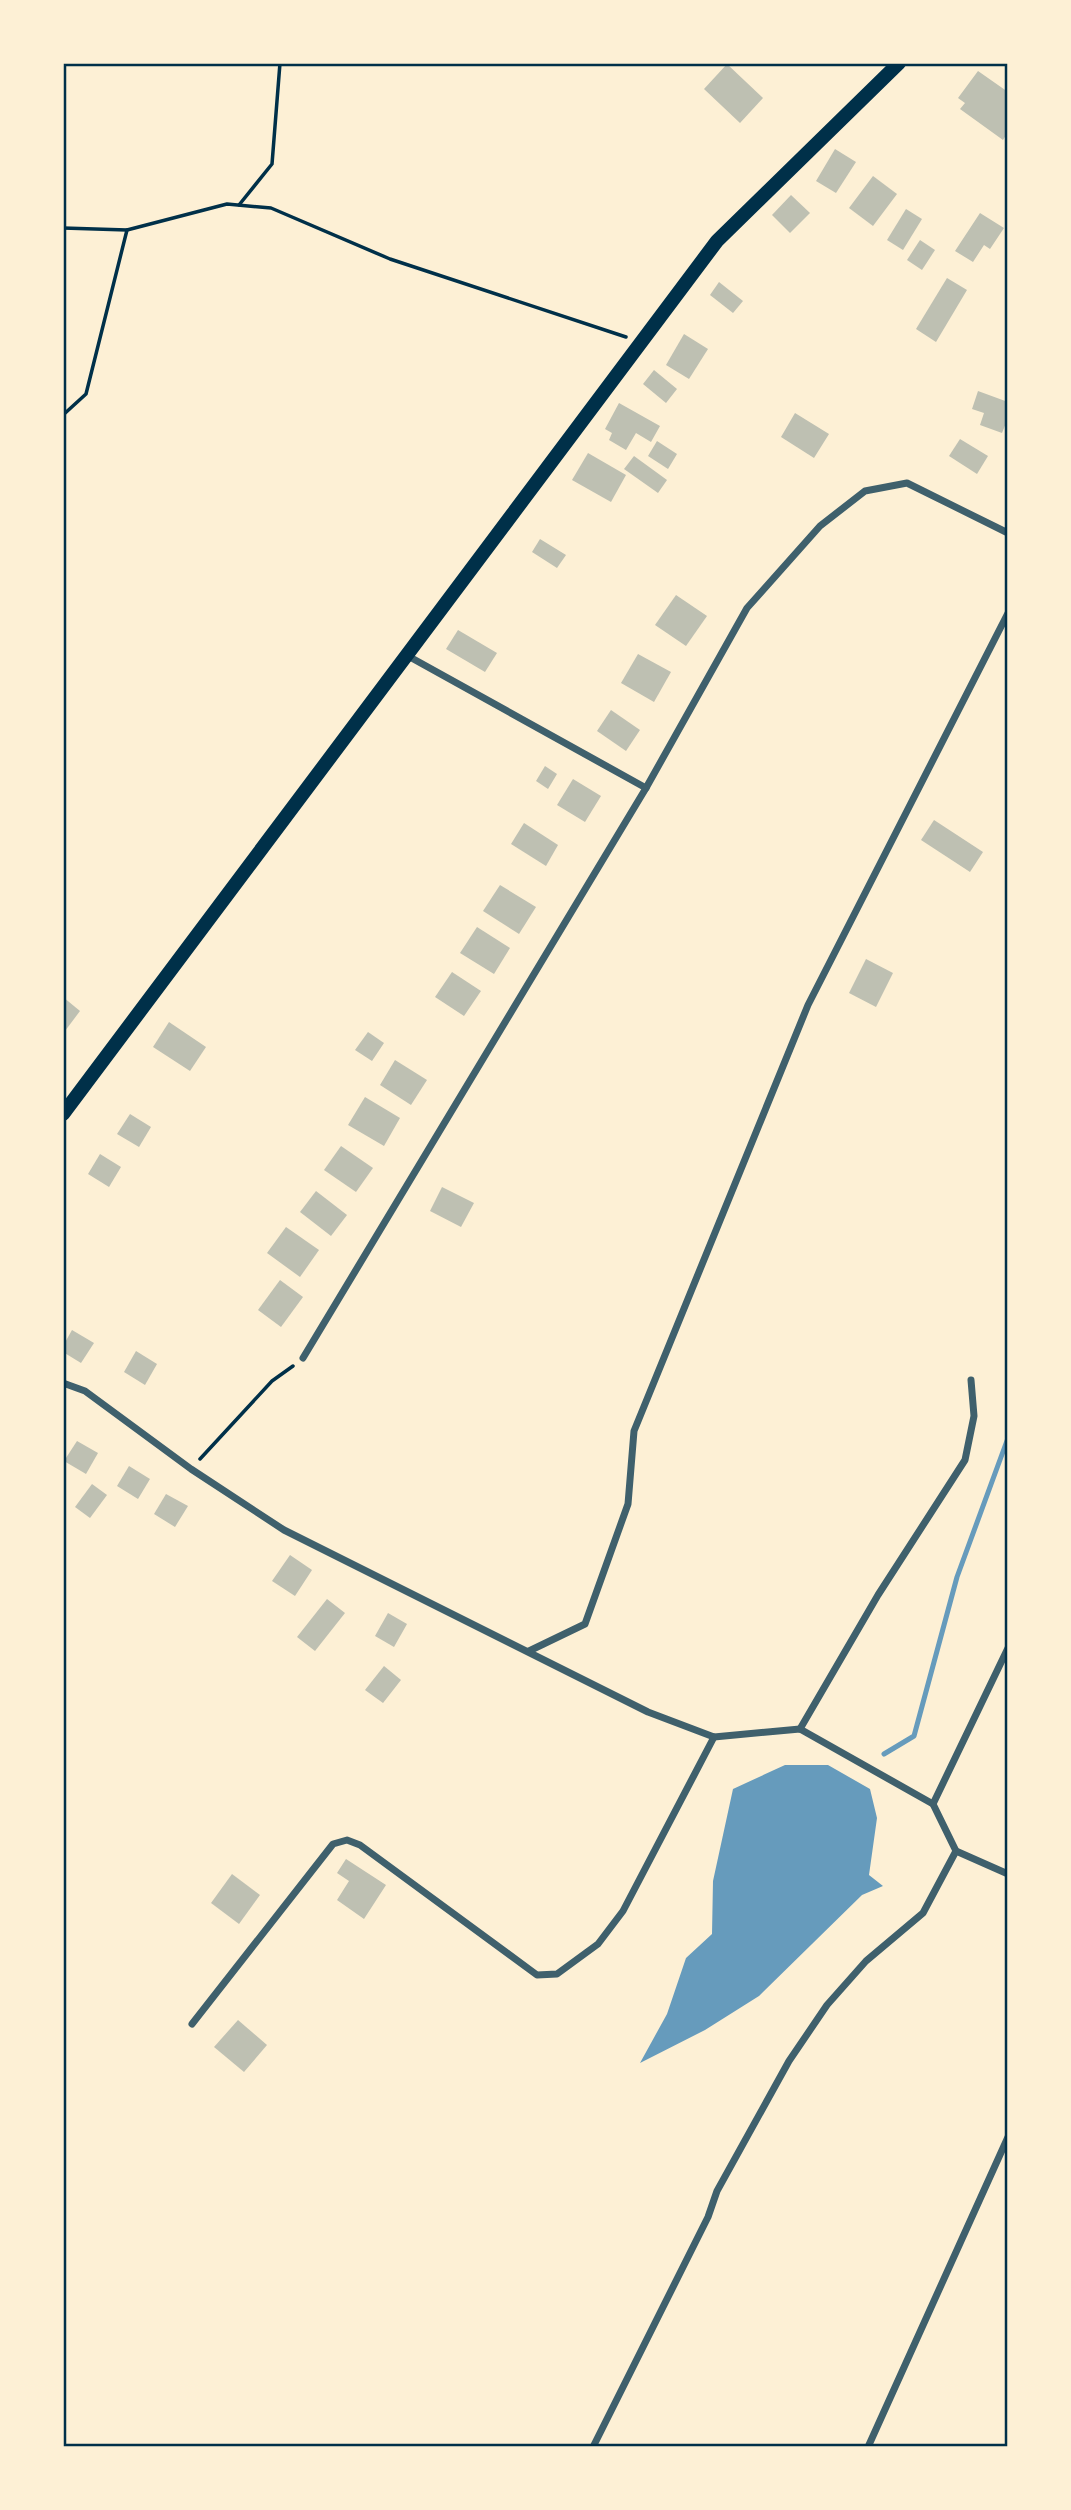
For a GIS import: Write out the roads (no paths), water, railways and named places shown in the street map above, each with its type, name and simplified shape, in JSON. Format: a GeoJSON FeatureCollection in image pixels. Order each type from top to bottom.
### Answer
{"type":"FeatureCollection","features":[{"type":"Feature","properties":{"kind":"main road"},"geometry":{"type":"LineString","coordinates":[[63,1114],[717,241],[899,63]]}},
{"type":"Feature","properties":{"kind":"street"},"geometry":{"type":"LineString","coordinates":[[303,1358],[646,788],[747,608],[820,526],[865,491],[907,482],[1008,533]]}},
{"type":"Feature","properties":{"kind":"street"},"geometry":{"type":"LineString","coordinates":[[529,1651],[585,1624],[628,1504],[634,1431],[808,1005],[1008,613]]}},
{"type":"Feature","properties":{"kind":"street"},"geometry":{"type":"LineString","coordinates":[[408,656],[646,788]]}},
{"type":"Feature","properties":{"kind":"street"},"geometry":{"type":"LineString","coordinates":[[800,1729],[878,1595],[965,1460],[974,1416],[971,1380]]}},
{"type":"Feature","properties":{"kind":"street"},"geometry":{"type":"LineString","coordinates":[[63,1383],[85,1391],[191,1469],[284,1530],[648,1712],[714,1737],[800,1729],[933,1804],[956,1851],[1008,1874]]}},
{"type":"Feature","properties":{"kind":"street"},"geometry":{"type":"LineString","coordinates":[[933,1804],[1008,1648]]}},
{"type":"Feature","properties":{"kind":"street"},"geometry":{"type":"LineString","coordinates":[[192,2024],[333,1844],[347,1840],[360,1845],[537,1975],[557,1974],[598,1944],[623,1911],[714,1737]]}},
{"type":"Feature","properties":{"kind":"street"},"geometry":{"type":"LineString","coordinates":[[593,2447],[708,2217],[717,2191],[789,2061],[827,2005],[866,1961],[923,1913],[956,1851]]}},
{"type":"Feature","properties":{"kind":"street"},"geometry":{"type":"LineString","coordinates":[[868,2447],[1008,2137]]}},
{"type":"Feature","properties":{"kind":"water"},"geometry":{"type":"Polygon","coordinates":[[[785,1765],[828,1765],[870,1789],[877,1818],[869,1875],[883,1886],[862,1895],[759,1996],[705,2030],[640,2063],[667,2014],[686,1958],[712,1934],[713,1881],[733,1789],[785,1765]]]}},
{"type":"Feature","properties":{"kind":"waterway"},"geometry":{"type":"LineString","coordinates":[[884,1754],[914,1736],[957,1577],[1008,1438]]}}]}
